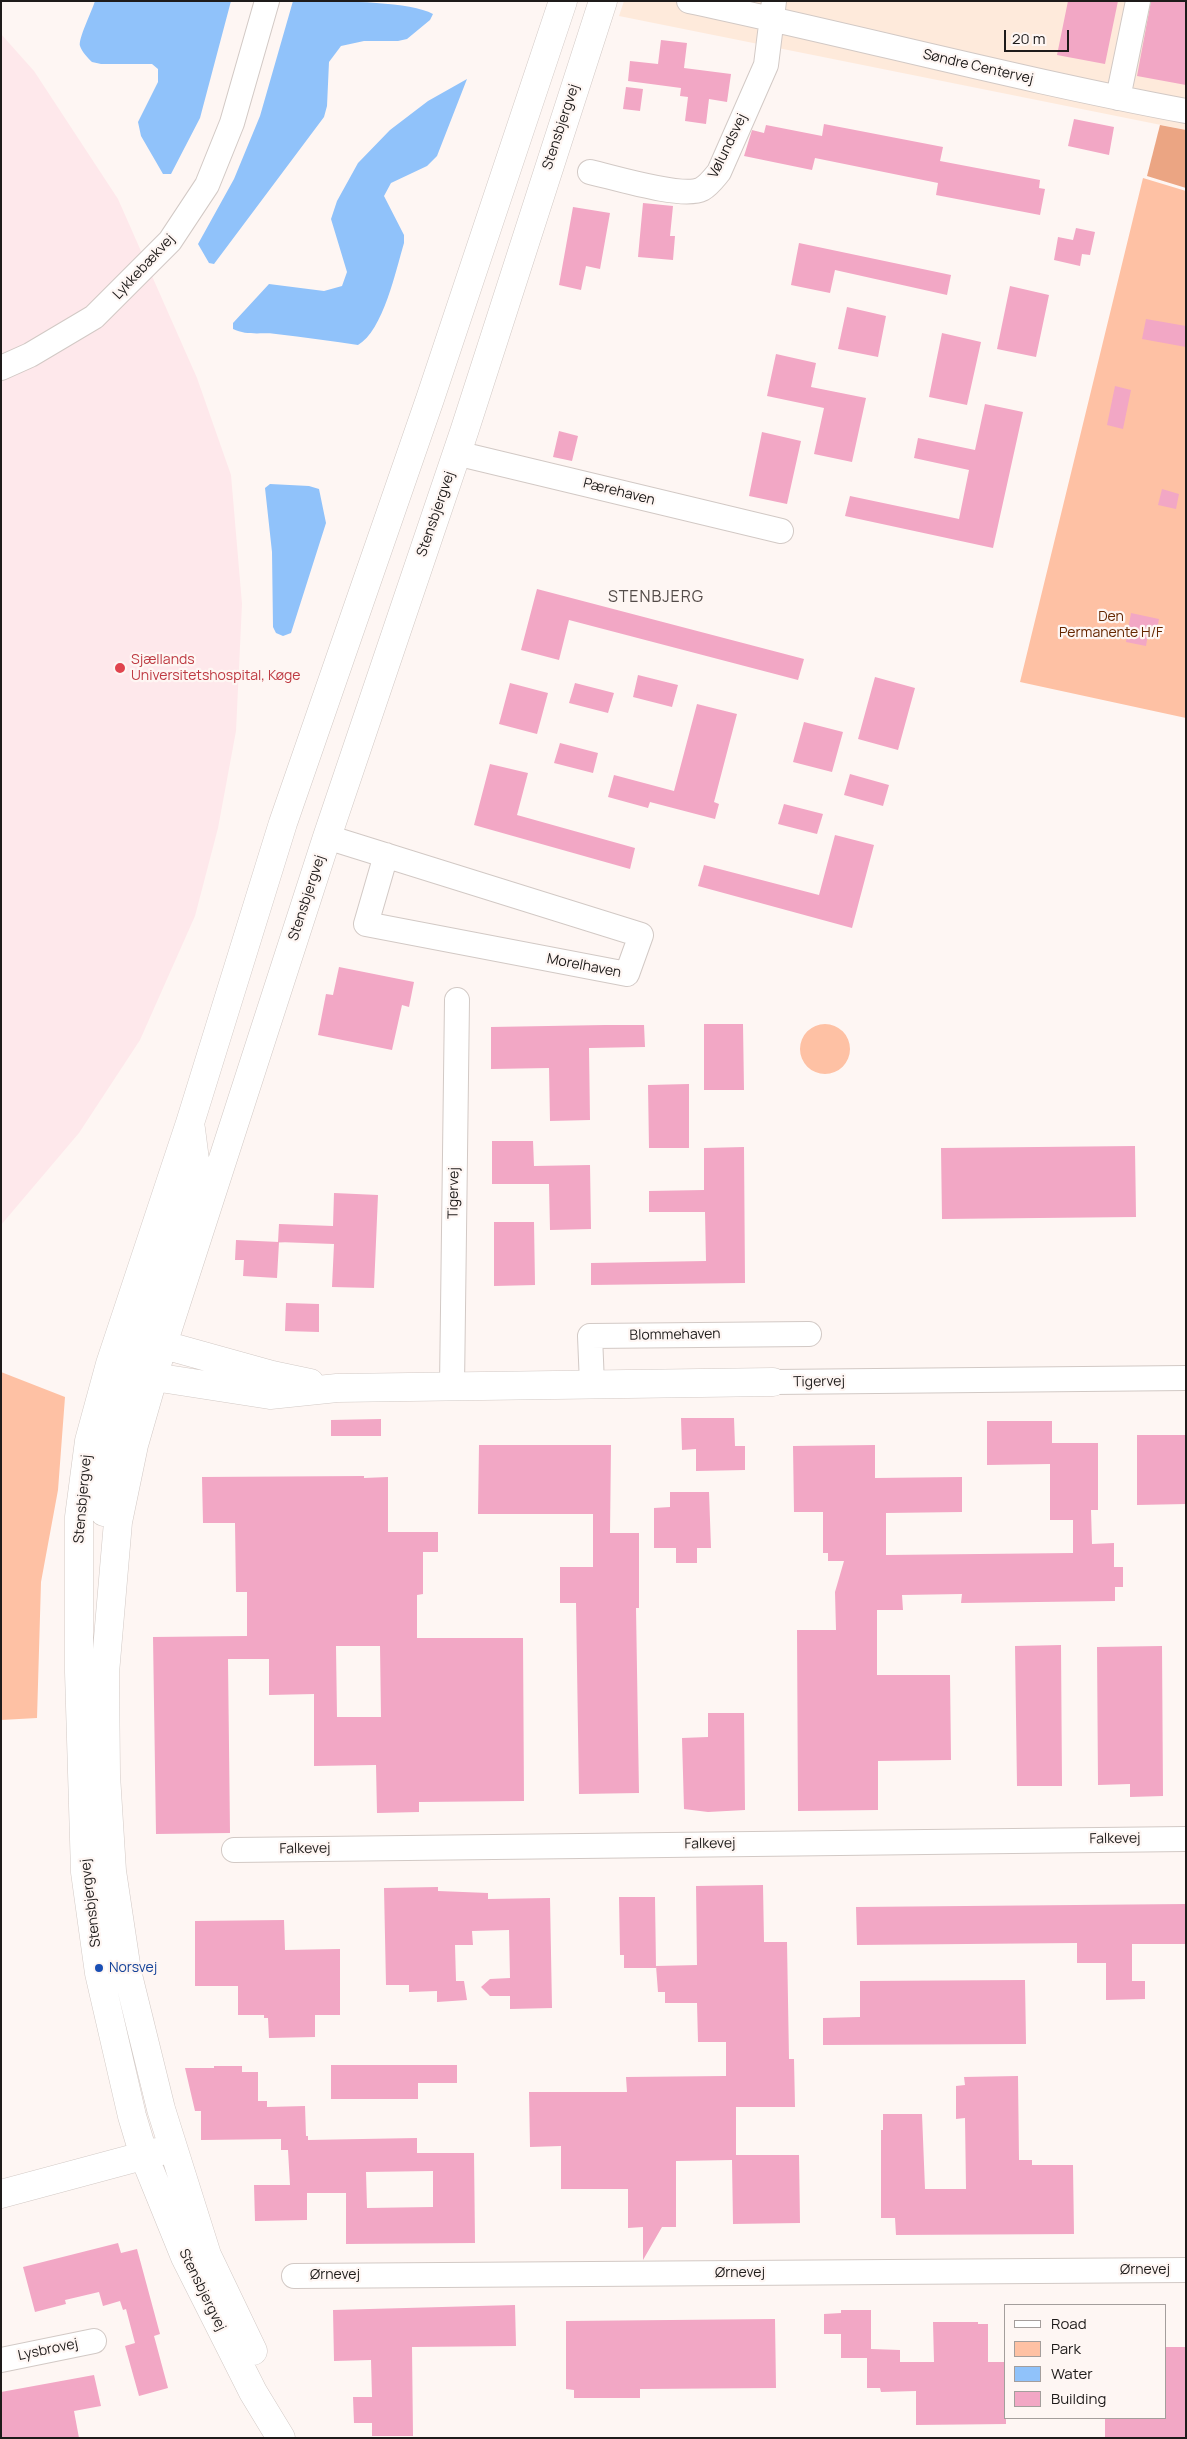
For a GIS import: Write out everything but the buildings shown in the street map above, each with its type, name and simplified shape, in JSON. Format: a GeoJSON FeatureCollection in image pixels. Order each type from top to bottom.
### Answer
{"type":"FeatureCollection","features":[{"type":"Feature","properties":{"kind":"street","name":"Lykkebækvej"},"geometry":{"type":"LineString","coordinates":[[1,368],[30,356],[94,318],[170,241],[207,185],[232,123],[267,1]]}},
{"type":"Feature","properties":{"kind":"street","name":"Stensbjergvej"},"geometry":{"type":"LineString","coordinates":[[302,2438],[269,2385],[207,2255],[172,2148],[127,1970],[112,1870],[106,1775],[105,1701],[110,1604],[118,1522],[134,1445],[132,1371],[142,1339],[190,1123],[283,823],[409,460],[563,1]]}},
{"type":"Feature","properties":{"kind":"street","name":"Stensbjergvej"},"geometry":{"type":"LineString","coordinates":[[281,2438],[253,2392],[185,2257],[144,2156],[132,2116],[100,1973],[85,1872],[79,1672],[79,1517],[88,1441],[132,1371],[142,1339],[327,837],[456,453],[603,1]]}},
{"type":"Feature","properties":{"kind":"street","name":"Søndre Centervej"},"geometry":{"type":"LineString","coordinates":[[689,1],[772,10],[935,58],[1186,111]]}},
{"type":"Feature","properties":{"kind":"street"},"geometry":{"type":"LineString","coordinates":[[1118,98],[1138,1]]}},
{"type":"Feature","properties":{"kind":"street","name":"Vølundsvej"},"geometry":{"type":"LineString","coordinates":[[590,172],[671,190],[701,190],[711,182],[718,172],[766,66],[772,10]]}},
{"type":"Feature","properties":{"kind":"street","name":"Stensbjergvej"},"geometry":{"type":"LineString","coordinates":[[423,418],[456,453]]}},
{"type":"Feature","properties":{"kind":"street","name":"Stensbjergvej"},"geometry":{"type":"LineString","coordinates":[[409,460],[456,453]]}},
{"type":"Feature","properties":{"kind":"street","name":"Pærehaven"},"geometry":{"type":"LineString","coordinates":[[456,453],[781,531]]}},
{"type":"Feature","properties":{"kind":"street","name":"Morelhaven"},"geometry":{"type":"LineString","coordinates":[[327,837],[386,855],[641,935],[628,974],[366,924],[386,855]]}},
{"type":"Feature","properties":{"kind":"street","name":"Tigervej"},"geometry":{"type":"LineString","coordinates":[[452,1386],[456,1000]]}},
{"type":"Feature","properties":{"kind":"street","name":"Blommehaven"},"geometry":{"type":"LineString","coordinates":[[592,1384],[590,1336],[809,1334]]}},
{"type":"Feature","properties":{"kind":"street","name":"Tigervej"},"geometry":{"type":"LineString","coordinates":[[142,1339],[272,1375],[337,1388]]}},
{"type":"Feature","properties":{"kind":"street","name":"Tigervej"},"geometry":{"type":"LineString","coordinates":[[132,1371],[270,1395],[337,1388],[1186,1378]]}},
{"type":"Feature","properties":{"kind":"street","name":"Falkevej"},"geometry":{"type":"LineString","coordinates":[[234,1850],[1186,1838]]}},
{"type":"Feature","properties":{"kind":"street"},"geometry":{"type":"LineString","coordinates":[[1,2194],[172,2148]]}},
{"type":"Feature","properties":{"kind":"street","name":"Ørnevej"},"geometry":{"type":"LineString","coordinates":[[294,2276],[1186,2270]]}},
{"type":"Feature","properties":{"kind":"street","name":"Lysbrovej"},"geometry":{"type":"LineString","coordinates":[[1,2360],[94,2340]]}},
{"type":"Feature","properties":{"kind":"shaded area"},"geometry":{"type":"Polygon","coordinates":[[[624,1],[1186,1],[1186,130],[619,16],[624,1]]]}},
{"type":"Feature","properties":{"kind":"shaded area","name":"Sjællands Universitetshospital, Køge"},"geometry":{"type":"Polygon","coordinates":[[[1,34],[34,71],[118,199],[197,378],[231,475],[242,604],[236,731],[218,828],[195,916],[140,1040],[79,1133],[1,1225],[1,34]]]}},
{"type":"Feature","properties":{"kind":"shaded area"},"geometry":{"type":"Polygon","coordinates":[[[1160,125],[1186,130],[1186,188],[1147,176],[1160,125]]]}},
{"type":"Feature","properties":{"kind":"green space","name":"Den Permanente H/F"},"geometry":{"type":"Polygon","coordinates":[[[1143,178],[1186,191],[1186,718],[1020,682],[1143,178]]]}},
{"type":"Feature","properties":{"kind":"green space"},"geometry":{"type":"Polygon","coordinates":[[[825,1024],[839,1028],[846,1035],[850,1049],[846,1063],[839,1070],[825,1074],[811,1070],[804,1063],[800,1049],[804,1035],[811,1028],[825,1024]]]}},
{"type":"Feature","properties":{"kind":"green space"},"geometry":{"type":"Polygon","coordinates":[[[1,1372],[65,1397],[58,1490],[41,1582],[37,1718],[1,1720],[1,1372]]]}},
{"type":"Feature","properties":{"kind":"water"},"geometry":{"type":"Polygon","coordinates":[[[95,1],[231,1],[200,118],[171,174],[163,174],[141,136],[138,122],[158,82],[158,69],[152,64],[101,64],[92,62],[80,46],[81,37],[95,1]]]}},
{"type":"Feature","properties":{"kind":"water"},"geometry":{"type":"Polygon","coordinates":[[[293,1],[345,1],[386,4],[421,9],[433,14],[430,20],[407,39],[398,41],[364,41],[341,46],[329,62],[327,106],[324,117],[214,264],[209,263],[198,244],[234,179],[260,116],[293,1]]]}},
{"type":"Feature","properties":{"kind":"water"},"geometry":{"type":"Polygon","coordinates":[[[467,79],[437,156],[427,166],[391,183],[384,196],[404,235],[404,243],[387,299],[375,327],[367,338],[358,345],[276,334],[249,333],[233,329],[233,323],[269,284],[324,291],[342,286],[347,272],[331,219],[337,201],[358,163],[390,130],[428,101],[467,79]]]}},
{"type":"Feature","properties":{"kind":"water"},"geometry":{"type":"Polygon","coordinates":[[[270,484],[309,486],[319,489],[326,523],[291,633],[283,636],[276,633],[273,627],[272,552],[265,488],[270,484]]]}},
{"type":"Feature","properties":{"kind":"place","name":"Sjællands Universitetshospital, Køge"},"geometry":{"type":"Point","coordinates":[120,668]}},
{"type":"Feature","properties":{"kind":"place","name":"Norsvej"},"geometry":{"type":"Point","coordinates":[99,1968]}},
{"type":"Feature","properties":{"kind":"district","name":"STENBJERG"},"geometry":{"type":"Point","coordinates":[656,598]}}]}
